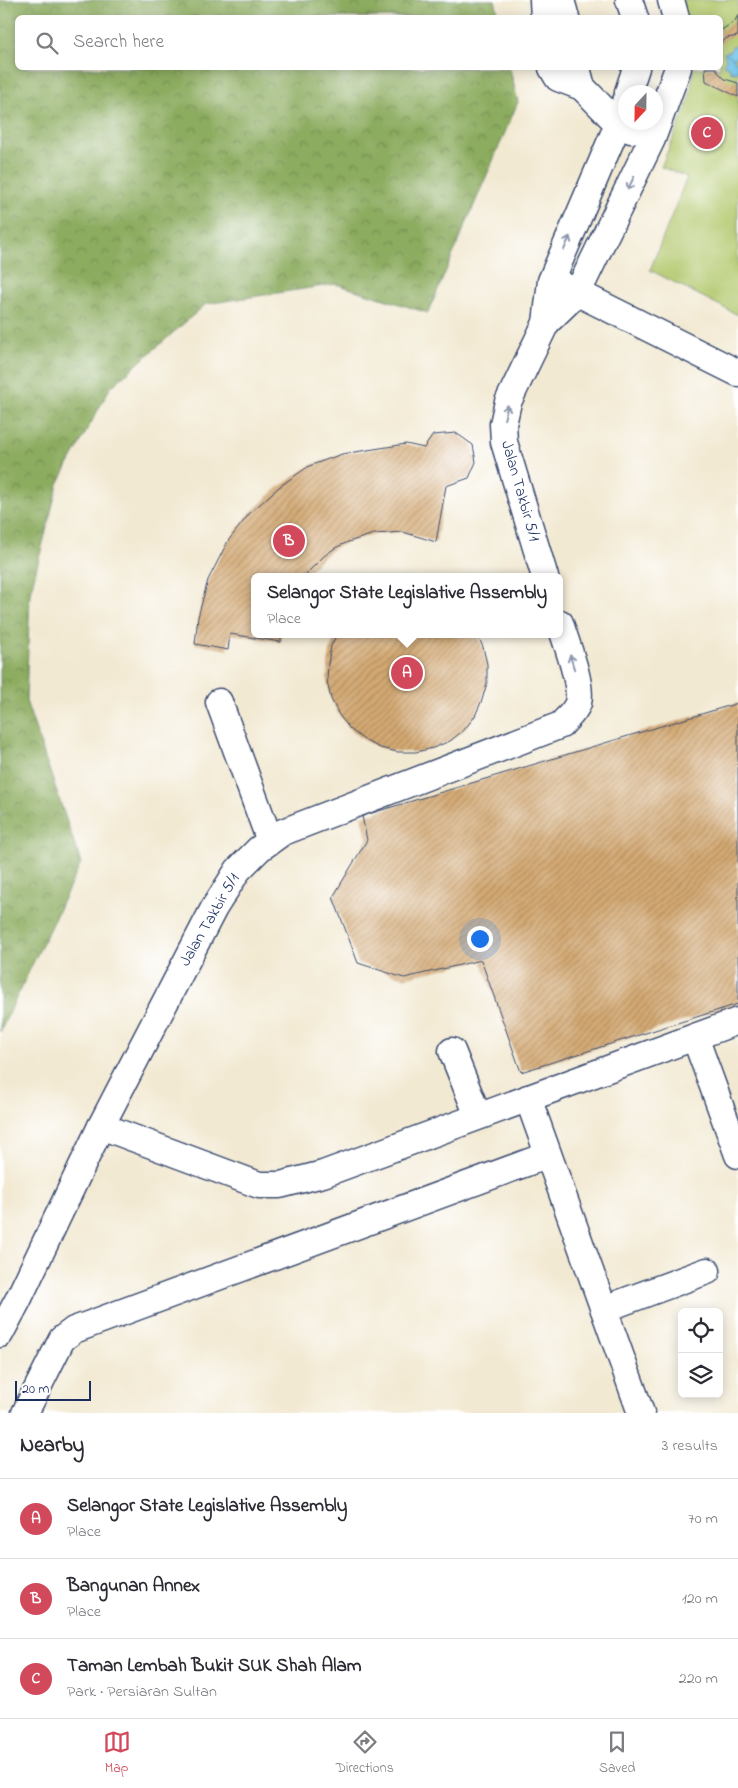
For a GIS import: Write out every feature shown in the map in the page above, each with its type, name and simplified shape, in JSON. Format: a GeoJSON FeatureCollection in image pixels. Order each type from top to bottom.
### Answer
{"type":"FeatureCollection","features":[{"type":"Feature","properties":{"kind":"street"},"geometry":{"type":"LineString","coordinates":[[543,0],[544,15]]}},
{"type":"Feature","properties":{"kind":"street"},"geometry":{"type":"LineString","coordinates":[[561,0],[565,15]]}},
{"type":"Feature","properties":{"kind":"street"},"geometry":{"type":"LineString","coordinates":[[629,0],[634,15]]}},
{"type":"Feature","properties":{"kind":"street"},"geometry":{"type":"LineString","coordinates":[[553,70],[558,78],[579,77],[618,110]]}},
{"type":"Feature","properties":{"kind":"street"},"geometry":{"type":"LineString","coordinates":[[630,85],[635,70]]}},
{"type":"Feature","properties":{"kind":"street"},"geometry":{"type":"LineString","coordinates":[[546,323],[578,292],[652,139],[677,70]]}},
{"type":"Feature","properties":{"kind":"street"},"geometry":{"type":"LineString","coordinates":[[546,323],[551,280],[618,122]]}},
{"type":"Feature","properties":{"kind":"street"},"geometry":{"type":"LineString","coordinates":[[642,130],[652,139]]}},
{"type":"Feature","properties":{"kind":"street"},"geometry":{"type":"LineString","coordinates":[[551,280],[738,372]]}},
{"type":"Feature","properties":{"kind":"street","name":"Jalan Takbir 5/1"},"geometry":{"type":"LineString","coordinates":[[544,573],[504,442],[503,424],[508,402],[546,323]]}},
{"type":"Feature","properties":{"kind":"street","name":"Jalan Takbir 5/1"},"geometry":{"type":"LineString","coordinates":[[0,1334],[101,1126],[214,908],[238,870],[259,849],[283,832],[561,724],[573,712],[578,703],[578,683],[563,633]]}},
{"type":"Feature","properties":{"kind":"street"},"geometry":{"type":"LineString","coordinates":[[219,702],[270,841]]}},
{"type":"Feature","properties":{"kind":"street"},"geometry":{"type":"LineString","coordinates":[[101,1126],[259,1185],[280,1185],[323,1174],[738,1021]]}},
{"type":"Feature","properties":{"kind":"street"},"geometry":{"type":"LineString","coordinates":[[695,1037],[738,1155]]}},
{"type":"Feature","properties":{"kind":"street"},"geometry":{"type":"LineString","coordinates":[[452,1051],[478,1116]]}},
{"type":"Feature","properties":{"kind":"street"},"geometry":{"type":"LineString","coordinates":[[528,1098],[641,1413]]}},
{"type":"Feature","properties":{"kind":"street"},"geometry":{"type":"LineString","coordinates":[[25,1413],[62,1339],[74,1330],[548,1155]]}},
{"type":"Feature","properties":{"kind":"street"},"geometry":{"type":"LineString","coordinates":[[604,1309],[707,1271]]}},
{"type":"Feature","properties":{"kind":"green space"},"geometry":{"type":"Polygon","coordinates":[[[0,0],[495,0],[499,15],[15,15],[15,70],[510,70],[518,102],[428,313],[336,284],[206,304],[110,388],[58,484],[30,594],[26,701],[81,863],[0,1032],[0,0]]]}},
{"type":"Feature","properties":{"kind":"green space"},"geometry":{"type":"Polygon","coordinates":[[[678,0],[738,0],[738,315],[650,270],[687,177],[661,167],[689,100],[694,70],[723,70],[723,15],[682,15],[678,0]]]}},
{"type":"Feature","properties":{"kind":"water"},"geometry":{"type":"Polygon","coordinates":[[[733,45],[738,48],[738,56],[734,58],[736,63],[738,63],[738,72],[731,73],[729,67],[723,65],[726,59],[724,53],[730,51],[733,45]]]}},
{"type":"Feature","properties":{"kind":"building"},"geometry":{"type":"Polygon","coordinates":[[[738,15],[738,36],[727,38],[723,41],[723,29],[735,21],[738,15]]]}},
{"type":"Feature","properties":{"kind":"building"},"geometry":{"type":"Polygon","coordinates":[[[705,70],[717,70],[725,79],[738,83],[738,97],[706,81],[705,70]]]}},
{"type":"Feature","properties":{"kind":"building"},"geometry":{"type":"Polygon","coordinates":[[[456,433],[473,445],[476,462],[469,478],[446,486],[436,542],[403,532],[374,534],[335,548],[307,573],[251,573],[251,637],[230,634],[228,650],[195,644],[198,617],[208,580],[228,541],[250,513],[279,487],[309,466],[342,454],[406,444],[424,448],[433,435],[456,433]]]}},
{"type":"Feature","properties":{"kind":"building"},"geometry":{"type":"Polygon","coordinates":[[[256,638],[281,638],[281,642],[256,638]]]}},
{"type":"Feature","properties":{"kind":"building"},"geometry":{"type":"Polygon","coordinates":[[[335,638],[479,638],[487,664],[487,683],[482,700],[475,716],[464,730],[450,741],[416,752],[398,752],[380,748],[364,740],[350,729],[339,715],[331,699],[327,681],[331,646],[335,638]]]}},
{"type":"Feature","properties":{"kind":"building"},"geometry":{"type":"Polygon","coordinates":[[[738,703],[738,1004],[521,1072],[481,960],[404,978],[358,963],[333,897],[367,840],[362,816],[738,703]]]}},
{"type":"Feature","properties":{"kind":"place","name":"Taman Lembah Bukit SUK Shah Alam"},"geometry":{"type":"Point","coordinates":[707,133]}},
{"type":"Feature","properties":{"kind":"place","name":"Bangunan Annex"},"geometry":{"type":"Point","coordinates":[289,541]}},
{"type":"Feature","properties":{"kind":"place","name":"Selangor State Legislative Assembly"},"geometry":{"type":"Point","coordinates":[407,673]}}]}
